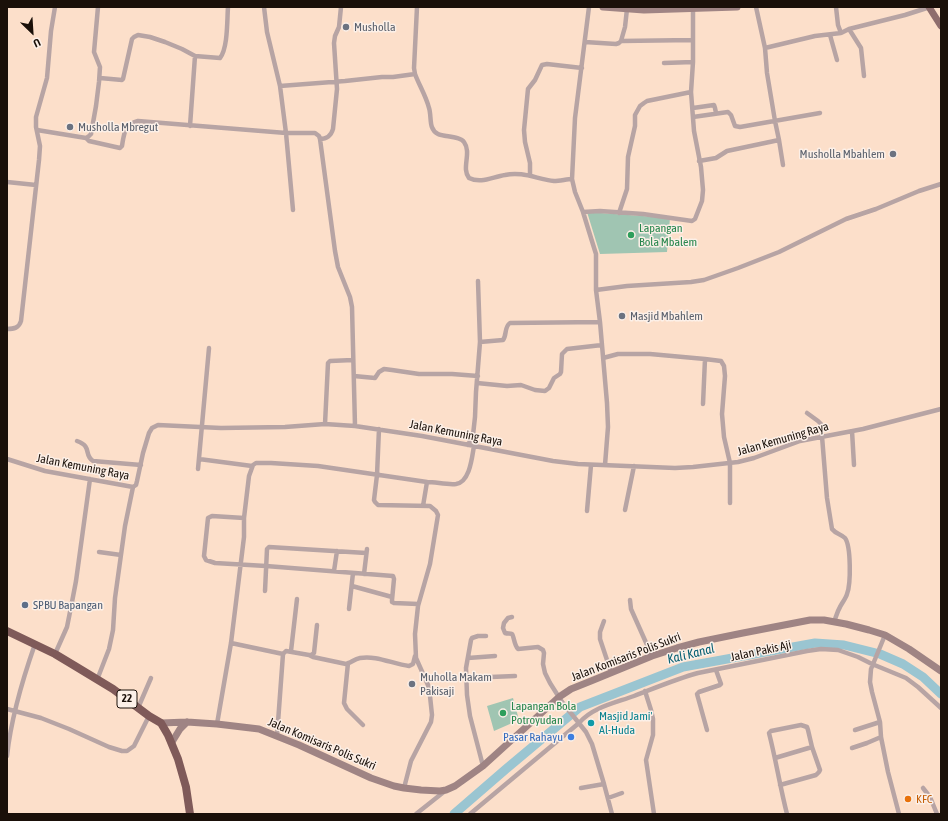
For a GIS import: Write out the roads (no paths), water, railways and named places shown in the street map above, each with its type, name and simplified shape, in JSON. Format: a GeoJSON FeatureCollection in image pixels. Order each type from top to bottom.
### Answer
{"type":"FeatureCollection","features":[{"type":"Feature","properties":{"kind":"highway","name":"22"},"geometry":{"type":"LineString","coordinates":[[7,631],[55,654],[112,688],[161,724],[172,742],[178,759],[186,788],[190,814]]}},
{"type":"Feature","properties":{"kind":"main road"},"geometry":{"type":"LineString","coordinates":[[602,7],[644,10],[737,7]]}},
{"type":"Feature","properties":{"kind":"main road"},"geometry":{"type":"LineString","coordinates":[[929,7],[941,26]]}},
{"type":"Feature","properties":{"kind":"main road","name":"Jalan Komisaris Polis Sukri"},"geometry":{"type":"LineString","coordinates":[[161,724],[187,722],[255,728],[277,736],[371,778],[394,786],[421,790],[446,790],[459,783],[483,766],[571,690],[652,656],[699,642],[785,624],[817,620],[834,622],[858,627],[909,649],[941,671]]}},
{"type":"Feature","properties":{"kind":"main road"},"geometry":{"type":"LineString","coordinates":[[172,742],[180,729],[187,722]]}},
{"type":"Feature","properties":{"kind":"street"},"geometry":{"type":"LineString","coordinates":[[7,328],[15,328],[22,321],[40,146],[36,117],[47,78],[51,31],[55,7]]}},
{"type":"Feature","properties":{"kind":"street"},"geometry":{"type":"LineString","coordinates":[[86,138],[91,134],[93,128],[100,78],[100,67],[94,52],[98,7]]}},
{"type":"Feature","properties":{"kind":"street"},"geometry":{"type":"LineString","coordinates":[[100,78],[123,79],[132,39],[138,35],[165,42],[195,56],[220,58],[223,55],[225,47],[228,7]]}},
{"type":"Feature","properties":{"kind":"street"},"geometry":{"type":"LineString","coordinates":[[264,7],[267,32],[280,86],[293,210]]}},
{"type":"Feature","properties":{"kind":"street"},"geometry":{"type":"LineString","coordinates":[[320,139],[326,139],[331,135],[333,129],[337,81],[334,43],[339,27],[341,7]]}},
{"type":"Feature","properties":{"kind":"street"},"geometry":{"type":"LineString","coordinates":[[417,7],[415,74],[430,108],[430,122],[433,131],[438,134],[462,140],[465,143],[467,153],[466,172],[469,178],[476,181],[505,174],[518,174],[530,175],[555,181],[572,179]]}},
{"type":"Feature","properties":{"kind":"street"},"geometry":{"type":"LineString","coordinates":[[589,7],[575,118],[572,179],[576,196],[583,212],[595,250],[596,290],[607,403],[608,427],[605,465]]}},
{"type":"Feature","properties":{"kind":"street"},"geometry":{"type":"LineString","coordinates":[[756,7],[765,48],[774,121],[783,166]]}},
{"type":"Feature","properties":{"kind":"street"},"geometry":{"type":"LineString","coordinates":[[836,7],[838,25],[841,33]]}},
{"type":"Feature","properties":{"kind":"street"},"geometry":{"type":"LineString","coordinates":[[765,48],[815,36],[841,33],[849,29],[905,15],[929,7]]}},
{"type":"Feature","properties":{"kind":"street"},"geometry":{"type":"LineString","coordinates":[[583,212],[600,211],[694,220],[703,196],[694,131],[691,92],[693,62],[693,8]]}},
{"type":"Feature","properties":{"kind":"street"},"geometry":{"type":"LineString","coordinates":[[621,41],[625,27],[627,9]]}},
{"type":"Feature","properties":{"kind":"street"},"geometry":{"type":"LineString","coordinates":[[849,29],[861,48],[864,76]]}},
{"type":"Feature","properties":{"kind":"street"},"geometry":{"type":"LineString","coordinates":[[830,35],[837,60]]}},
{"type":"Feature","properties":{"kind":"street"},"geometry":{"type":"LineString","coordinates":[[585,42],[616,44],[621,41],[693,40]]}},
{"type":"Feature","properties":{"kind":"street"},"geometry":{"type":"LineString","coordinates":[[190,126],[195,56]]}},
{"type":"Feature","properties":{"kind":"street"},"geometry":{"type":"LineString","coordinates":[[664,63],[693,62]]}},
{"type":"Feature","properties":{"kind":"street"},"geometry":{"type":"LineString","coordinates":[[530,175],[530,163],[524,130],[528,89],[535,80],[542,65],[547,64],[582,68]]}},
{"type":"Feature","properties":{"kind":"street"},"geometry":{"type":"LineString","coordinates":[[280,86],[415,74]]}},
{"type":"Feature","properties":{"kind":"street"},"geometry":{"type":"LineString","coordinates":[[619,213],[627,189],[628,156],[635,126],[635,115],[638,109],[647,101],[691,92]]}},
{"type":"Feature","properties":{"kind":"street"},"geometry":{"type":"LineString","coordinates":[[693,108],[714,105],[716,113]]}},
{"type":"Feature","properties":{"kind":"street"},"geometry":{"type":"LineString","coordinates":[[694,117],[726,112],[732,115],[734,123],[737,127],[820,113]]}},
{"type":"Feature","properties":{"kind":"street"},"geometry":{"type":"LineString","coordinates":[[37,130],[86,138],[89,141],[120,148],[122,146],[126,128],[129,124],[138,121],[286,133],[315,133],[319,136],[338,267],[350,297],[352,307],[355,426]]}},
{"type":"Feature","properties":{"kind":"street"},"geometry":{"type":"LineString","coordinates":[[699,161],[716,158],[727,151],[779,140]]}},
{"type":"Feature","properties":{"kind":"street"},"geometry":{"type":"LineString","coordinates":[[7,182],[36,185]]}},
{"type":"Feature","properties":{"kind":"street"},"geometry":{"type":"LineString","coordinates":[[596,290],[704,280],[779,252],[846,219],[941,184]]}},
{"type":"Feature","properties":{"kind":"street"},"geometry":{"type":"LineString","coordinates":[[468,445],[473,435],[478,376],[480,342],[478,281]]}},
{"type":"Feature","properties":{"kind":"street"},"geometry":{"type":"LineString","coordinates":[[480,342],[503,340],[505,338],[506,326],[510,322],[600,322]]}},
{"type":"Feature","properties":{"kind":"street"},"geometry":{"type":"LineString","coordinates":[[477,383],[507,386],[521,385],[535,390],[545,391],[549,388],[554,378],[561,372],[562,354],[567,350],[602,345]]}},
{"type":"Feature","properties":{"kind":"street"},"geometry":{"type":"LineString","coordinates":[[198,469],[209,348]]}},
{"type":"Feature","properties":{"kind":"street"},"geometry":{"type":"LineString","coordinates":[[603,358],[618,354],[663,354],[721,361],[724,366],[725,376],[722,414],[724,437],[730,463],[730,503]]}},
{"type":"Feature","properties":{"kind":"street"},"geometry":{"type":"LineString","coordinates":[[703,404],[705,359]]}},
{"type":"Feature","properties":{"kind":"street"},"geometry":{"type":"LineString","coordinates":[[325,424],[328,362],[354,360]]}},
{"type":"Feature","properties":{"kind":"street"},"geometry":{"type":"LineString","coordinates":[[354,376],[375,378],[379,372],[384,369],[419,374],[478,376]]}},
{"type":"Feature","properties":{"kind":"street","name":"Jalan Kemuning Raya"},"geometry":{"type":"LineString","coordinates":[[7,459],[45,471],[133,487],[138,481],[143,453],[149,433],[155,426],[164,425],[201,428],[285,427],[325,424],[379,429],[553,461],[591,465],[675,468],[738,462],[754,458],[800,441],[852,431],[941,409]]}},
{"type":"Feature","properties":{"kind":"street"},"geometry":{"type":"LineString","coordinates":[[808,413],[820,422],[822,428],[827,498],[832,529],[846,539],[849,556],[849,589],[834,622]]}},
{"type":"Feature","properties":{"kind":"street"},"geometry":{"type":"LineString","coordinates":[[231,643],[283,654],[285,651],[291,651],[346,664],[358,658],[367,657],[409,666],[413,664],[418,604],[430,564],[438,515],[430,506],[378,505],[375,502],[379,429]]}},
{"type":"Feature","properties":{"kind":"street"},"geometry":{"type":"LineString","coordinates":[[852,431],[854,465]]}},
{"type":"Feature","properties":{"kind":"street"},"geometry":{"type":"LineString","coordinates":[[77,441],[85,445],[89,458],[93,460],[141,465]]}},
{"type":"Feature","properties":{"kind":"street"},"geometry":{"type":"LineString","coordinates":[[198,459],[252,466],[256,463],[318,466],[427,482],[454,484],[462,481],[468,474],[474,446]]}},
{"type":"Feature","properties":{"kind":"street"},"geometry":{"type":"LineString","coordinates":[[588,511],[591,465]]}},
{"type":"Feature","properties":{"kind":"street"},"geometry":{"type":"LineString","coordinates":[[217,724],[231,643],[244,537],[244,518],[249,476],[252,466]]}},
{"type":"Feature","properties":{"kind":"street"},"geometry":{"type":"LineString","coordinates":[[625,510],[634,466]]}},
{"type":"Feature","properties":{"kind":"street"},"geometry":{"type":"LineString","coordinates":[[55,654],[67,627],[76,581],[90,479]]}},
{"type":"Feature","properties":{"kind":"street"},"geometry":{"type":"LineString","coordinates":[[423,506],[427,482]]}},
{"type":"Feature","properties":{"kind":"street"},"geometry":{"type":"LineString","coordinates":[[98,680],[109,649],[125,526],[133,487]]}},
{"type":"Feature","properties":{"kind":"street"},"geometry":{"type":"LineString","coordinates":[[244,518],[212,516],[208,518],[204,556],[206,560],[215,563],[393,576],[392,602],[418,604]]}},
{"type":"Feature","properties":{"kind":"street"},"geometry":{"type":"LineString","coordinates":[[264,591],[267,549],[269,547],[366,551],[364,574]]}},
{"type":"Feature","properties":{"kind":"street"},"geometry":{"type":"LineString","coordinates":[[334,572],[337,551]]}},
{"type":"Feature","properties":{"kind":"street"},"geometry":{"type":"LineString","coordinates":[[99,552],[121,555]]}},
{"type":"Feature","properties":{"kind":"street"},"geometry":{"type":"LineString","coordinates":[[349,609],[353,573]]}},
{"type":"Feature","properties":{"kind":"street"},"geometry":{"type":"LineString","coordinates":[[352,586],[392,597]]}},
{"type":"Feature","properties":{"kind":"street"},"geometry":{"type":"LineString","coordinates":[[291,651],[297,599]]}},
{"type":"Feature","properties":{"kind":"street"},"geometry":{"type":"LineString","coordinates":[[630,600],[631,609],[652,656]]}},
{"type":"Feature","properties":{"kind":"street"},"geometry":{"type":"LineString","coordinates":[[512,617],[508,618],[504,623],[504,632],[513,636],[515,647],[518,649],[538,647],[543,650],[543,664],[545,673],[550,683],[561,700],[586,732],[592,744],[612,814]]}},
{"type":"Feature","properties":{"kind":"street"},"geometry":{"type":"LineString","coordinates":[[604,621],[600,632],[600,639],[611,672]]}},
{"type":"Feature","properties":{"kind":"street"},"geometry":{"type":"LineString","coordinates":[[309,655],[314,653],[317,625]]}},
{"type":"Feature","properties":{"kind":"street"},"geometry":{"type":"LineString","coordinates":[[483,766],[470,716],[466,668],[472,638],[486,636]]}},
{"type":"Feature","properties":{"kind":"street"},"geometry":{"type":"LineString","coordinates":[[884,638],[870,669],[870,682],[880,722],[888,772],[899,814]]}},
{"type":"Feature","properties":{"kind":"street"},"geometry":{"type":"LineString","coordinates":[[7,756],[9,735],[14,711],[35,644]]}},
{"type":"Feature","properties":{"kind":"street","name":"Jalan Pakis Aji"},"geometry":{"type":"LineString","coordinates":[[470,814],[588,714],[645,691],[698,673],[822,649],[838,650],[906,678],[941,708]]}},
{"type":"Feature","properties":{"kind":"street"},"geometry":{"type":"LineString","coordinates":[[404,788],[411,760],[432,718],[428,685],[418,664],[415,652]]}},
{"type":"Feature","properties":{"kind":"street"},"geometry":{"type":"LineString","coordinates":[[277,736],[283,654]]}},
{"type":"Feature","properties":{"kind":"street"},"geometry":{"type":"LineString","coordinates":[[468,658],[495,656]]}},
{"type":"Feature","properties":{"kind":"street"},"geometry":{"type":"LineString","coordinates":[[348,663],[344,703],[363,725]]}},
{"type":"Feature","properties":{"kind":"street"},"geometry":{"type":"LineString","coordinates":[[707,730],[697,695],[699,692],[721,684],[716,670]]}},
{"type":"Feature","properties":{"kind":"street"},"geometry":{"type":"LineString","coordinates":[[466,678],[515,676]]}},
{"type":"Feature","properties":{"kind":"street"},"geometry":{"type":"LineString","coordinates":[[138,708],[151,678]]}},
{"type":"Feature","properties":{"kind":"street"},"geometry":{"type":"LineString","coordinates":[[645,691],[653,719],[653,735],[646,760],[654,814]]}},
{"type":"Feature","properties":{"kind":"street"},"geometry":{"type":"LineString","coordinates":[[7,709],[41,718],[124,752],[130,750],[134,746],[149,716]]}},
{"type":"Feature","properties":{"kind":"street"},"geometry":{"type":"LineString","coordinates":[[855,730],[880,722]]}},
{"type":"Feature","properties":{"kind":"street"},"geometry":{"type":"LineString","coordinates":[[780,785],[816,775],[820,770],[807,727],[801,726],[771,731],[769,733],[786,814]]}},
{"type":"Feature","properties":{"kind":"street"},"geometry":{"type":"LineString","coordinates":[[852,748],[882,737]]}},
{"type":"Feature","properties":{"kind":"street"},"geometry":{"type":"LineString","coordinates":[[775,758],[812,747]]}},
{"type":"Feature","properties":{"kind":"street"},"geometry":{"type":"LineString","coordinates":[[581,788],[604,784]]}},
{"type":"Feature","properties":{"kind":"street"},"geometry":{"type":"LineString","coordinates":[[923,788],[930,797],[937,814]]}},
{"type":"Feature","properties":{"kind":"street"},"geometry":{"type":"LineString","coordinates":[[416,814],[446,790]]}},
{"type":"Feature","properties":{"kind":"street"},"geometry":{"type":"LineString","coordinates":[[608,798],[622,793]]}},
{"type":"Feature","properties":{"kind":"waterway","name":"Kali Kanal"},"geometry":{"type":"LineString","coordinates":[[454,814],[580,707],[683,667],[815,643],[844,645],[880,654],[903,664],[923,677],[941,694]]}},
{"type":"Feature","properties":{"kind":"place","name":"Musholla"},"geometry":{"type":"Point","coordinates":[346,27]}},
{"type":"Feature","properties":{"kind":"place","name":"Musholla Mbregut"},"geometry":{"type":"Point","coordinates":[70,127]}},
{"type":"Feature","properties":{"kind":"place","name":"Musholla Mbahlem"},"geometry":{"type":"Point","coordinates":[893,154]}},
{"type":"Feature","properties":{"kind":"place","name":"Lapangan Bola Mbalem"},"geometry":{"type":"Point","coordinates":[631,235]}},
{"type":"Feature","properties":{"kind":"place","name":"Masjid Mbahlem"},"geometry":{"type":"Point","coordinates":[622,316]}},
{"type":"Feature","properties":{"kind":"place","name":"SPBU Bapangan"},"geometry":{"type":"Point","coordinates":[25,605]}},
{"type":"Feature","properties":{"kind":"place","name":"Muholla Makam Pakisaji"},"geometry":{"type":"Point","coordinates":[412,684]}},
{"type":"Feature","properties":{"kind":"place","name":"Lapangan Bola Potroyudan"},"geometry":{"type":"Point","coordinates":[503,713]}},
{"type":"Feature","properties":{"kind":"place","name":"Masjid Jami' Al-Huda"},"geometry":{"type":"Point","coordinates":[591,723]}},
{"type":"Feature","properties":{"kind":"place","name":"Pasar Rahayu"},"geometry":{"type":"Point","coordinates":[571,737]}},
{"type":"Feature","properties":{"kind":"place","name":"KFC"},"geometry":{"type":"Point","coordinates":[908,799]}}]}
